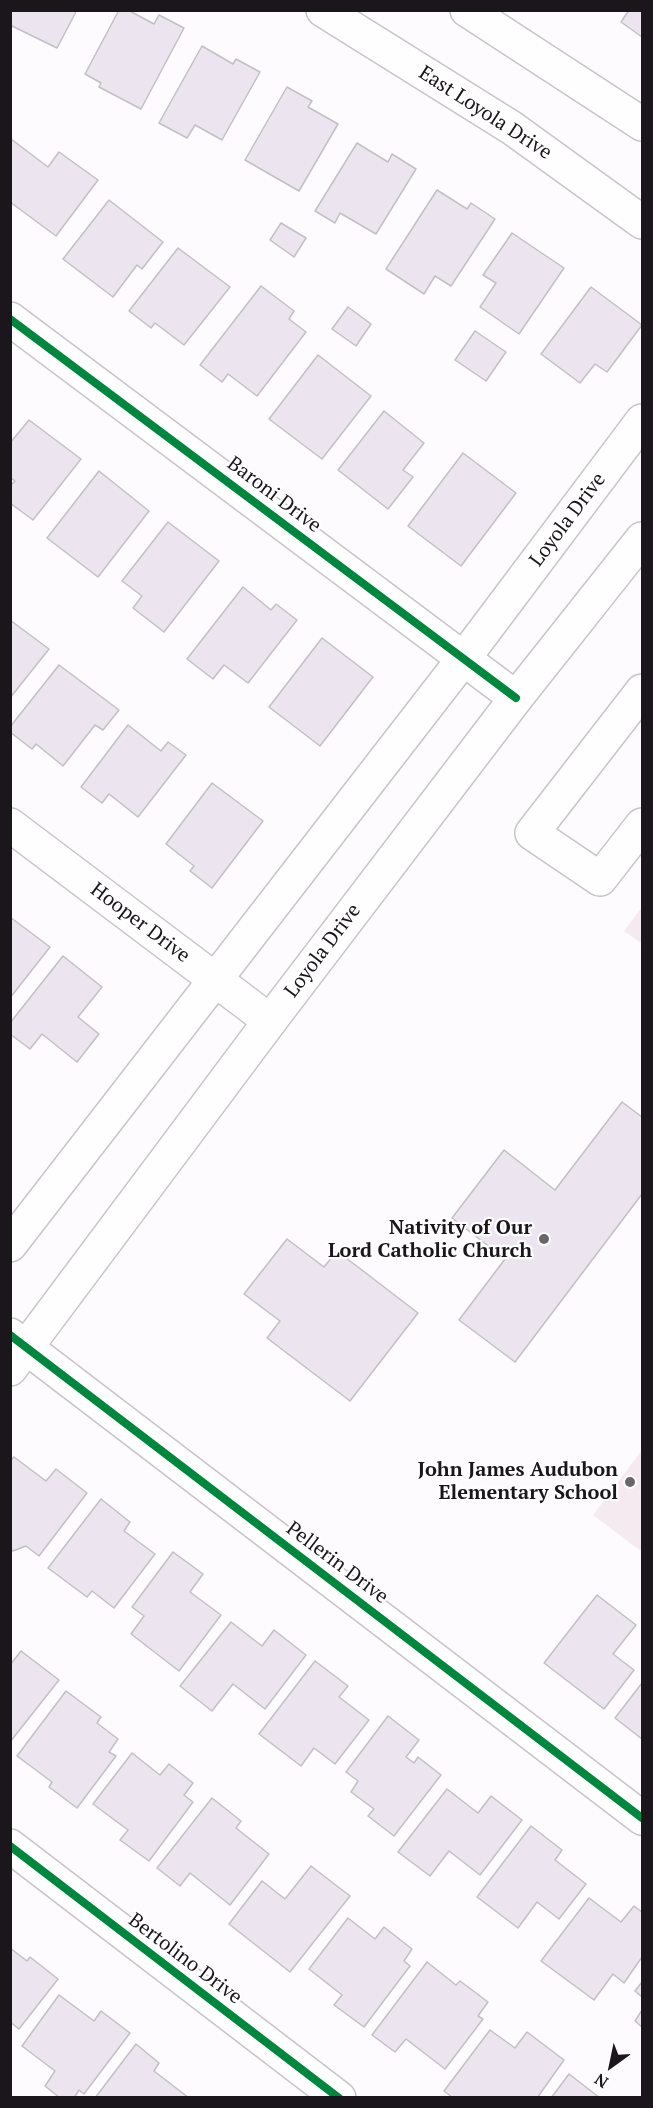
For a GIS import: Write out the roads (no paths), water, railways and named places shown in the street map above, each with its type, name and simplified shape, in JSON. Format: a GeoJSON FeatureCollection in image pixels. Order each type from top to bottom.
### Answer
{"type":"FeatureCollection","features":[{"type":"Feature","properties":{"kind":"street","name":"East Loyola Drive"},"geometry":{"type":"LineString","coordinates":[[323,10],[512,128],[642,222]]}},
{"type":"Feature","properties":{"kind":"street"},"geometry":{"type":"LineString","coordinates":[[467,10],[642,124]]}},
{"type":"Feature","properties":{"kind":"street","name":"Baroni Drive"},"geometry":{"type":"LineString","coordinates":[[10,319],[516,698]]}},
{"type":"Feature","properties":{"kind":"street","name":"Loyola Drive"},"geometry":{"type":"LineString","coordinates":[[10,1245],[464,658],[642,422]]}},
{"type":"Feature","properties":{"kind":"street","name":"Loyola Drive"},"geometry":{"type":"LineString","coordinates":[[16,1350],[516,698],[642,539]]}},
{"type":"Feature","properties":{"kind":"street"},"geometry":{"type":"LineString","coordinates":[[642,691],[532,832],[600,879],[642,825]]}},
{"type":"Feature","properties":{"kind":"street","name":"Hooper Drive"},"geometry":{"type":"LineString","coordinates":[[10,825],[270,1021]]}},
{"type":"Feature","properties":{"kind":"street","name":"Pellerin Drive"},"geometry":{"type":"LineString","coordinates":[[16,1350],[642,1818]]}},
{"type":"Feature","properties":{"kind":"street","name":"Bertolino Drive"},"geometry":{"type":"LineString","coordinates":[[10,1846],[339,2097]]}},
{"type":"Feature","properties":{"kind":"place","name":"Nativity of Our Lord Catholic Church"},"geometry":{"type":"Point","coordinates":[544,1239]}},
{"type":"Feature","properties":{"kind":"place","name":"John James Audubon Elementary School"},"geometry":{"type":"Point","coordinates":[630,1482]}}]}
